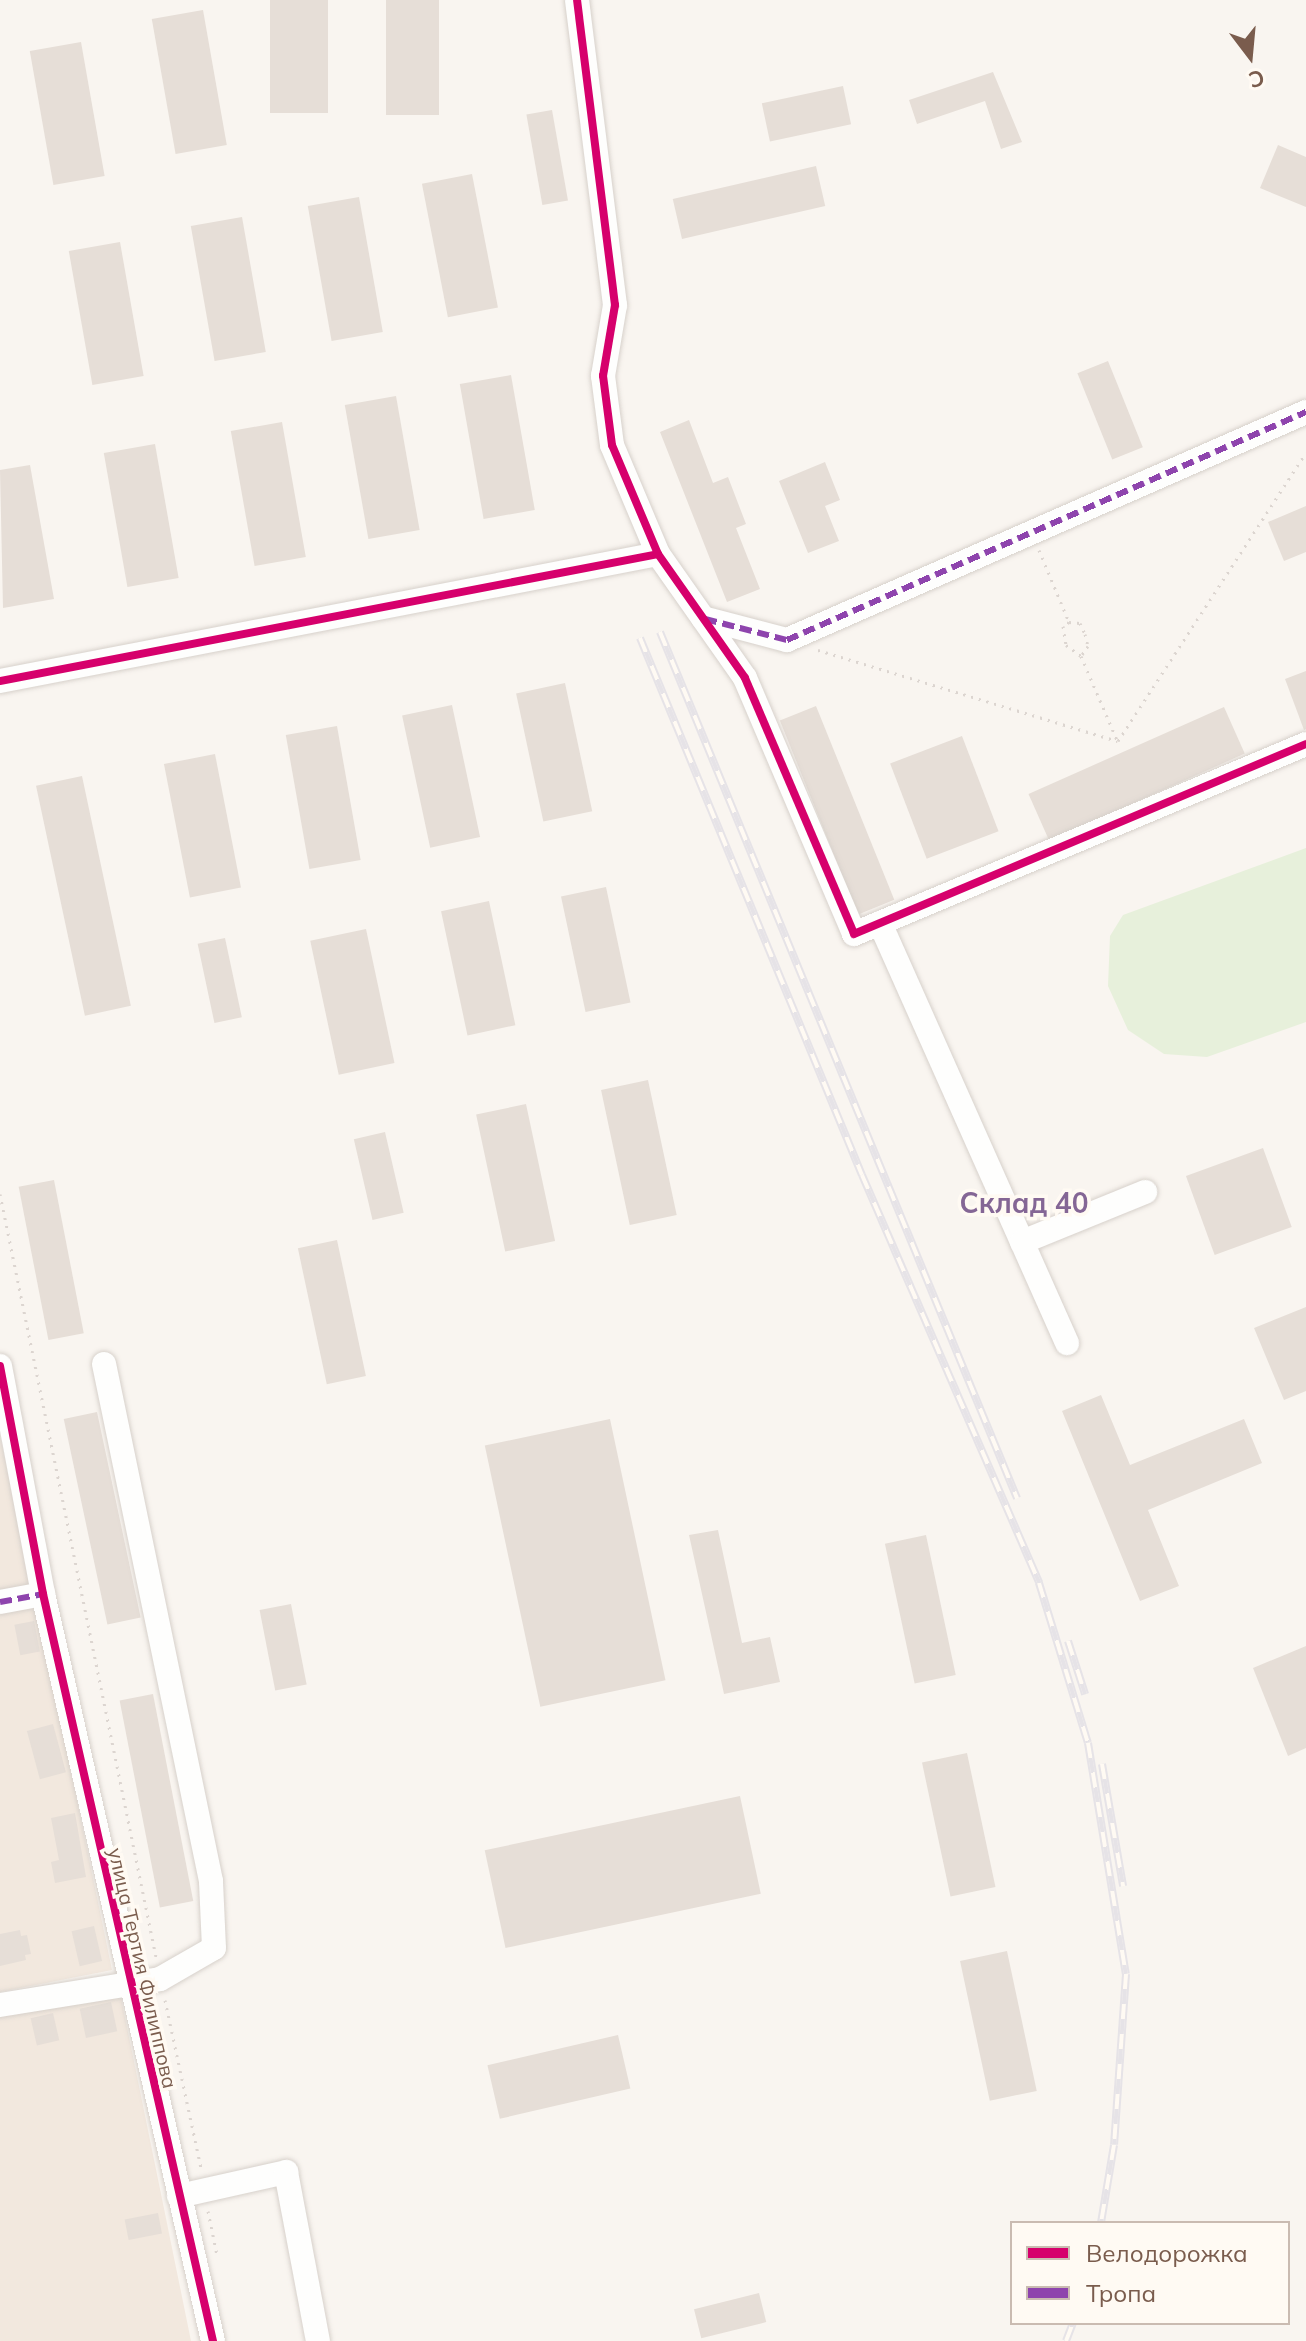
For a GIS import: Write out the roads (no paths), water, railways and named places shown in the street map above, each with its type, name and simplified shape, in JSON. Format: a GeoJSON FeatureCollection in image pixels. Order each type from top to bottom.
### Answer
{"type":"FeatureCollection","features":[{"type":"Feature","properties":{"kind":"street"},"geometry":{"type":"LineString","coordinates":[[577,0],[615,305],[603,376],[612,445],[658,554],[745,678],[854,934],[1306,744]]}},
{"type":"Feature","properties":{"kind":"street"},"geometry":{"type":"LineString","coordinates":[[703,618],[787,640],[1033,535],[1306,412]]}},
{"type":"Feature","properties":{"kind":"street"},"geometry":{"type":"LineString","coordinates":[[0,681],[658,554]]}},
{"type":"Feature","properties":{"kind":"street"},"geometry":{"type":"LineString","coordinates":[[880,923],[1067,1343]]}},
{"type":"Feature","properties":{"kind":"street"},"geometry":{"type":"LineString","coordinates":[[1022,1242],[1145,1192]]}},
{"type":"Feature","properties":{"kind":"street"},"geometry":{"type":"LineString","coordinates":[[0,2005],[129,1981],[160,1979],[214,1948],[211,1881],[104,1364]]}},
{"type":"Feature","properties":{"kind":"street","name":"улица Тертия Филиппова"},"geometry":{"type":"LineString","coordinates":[[0,1366],[43,1594],[213,2341]]}},
{"type":"Feature","properties":{"kind":"street"},"geometry":{"type":"LineString","coordinates":[[0,1602],[43,1594]]}},
{"type":"Feature","properties":{"kind":"street"},"geometry":{"type":"LineString","coordinates":[[179,2196],[286,2172],[318,2341]]}},
{"type":"Feature","properties":{"kind":"railway"},"geometry":{"type":"LineString","coordinates":[[660,632],[1017,1498]]}},
{"type":"Feature","properties":{"kind":"railway"},"geometry":{"type":"LineString","coordinates":[[640,638],[862,1175],[1039,1583],[1088,1743],[1126,1974],[1114,2145],[1101,2221]]}},
{"type":"Feature","properties":{"kind":"railway"},"geometry":{"type":"LineString","coordinates":[[1068,1641],[1085,1694]]}},
{"type":"Feature","properties":{"kind":"railway"},"geometry":{"type":"LineString","coordinates":[[1102,1764],[1123,1886]]}},
{"type":"Feature","properties":{"kind":"railway"},"geometry":{"type":"LineString","coordinates":[[1066,2341],[1072,2325]]}},
{"type":"Feature","properties":{"kind":"district","name":"Склад 40"},"geometry":{"type":"Point","coordinates":[1024,1203]}}]}
